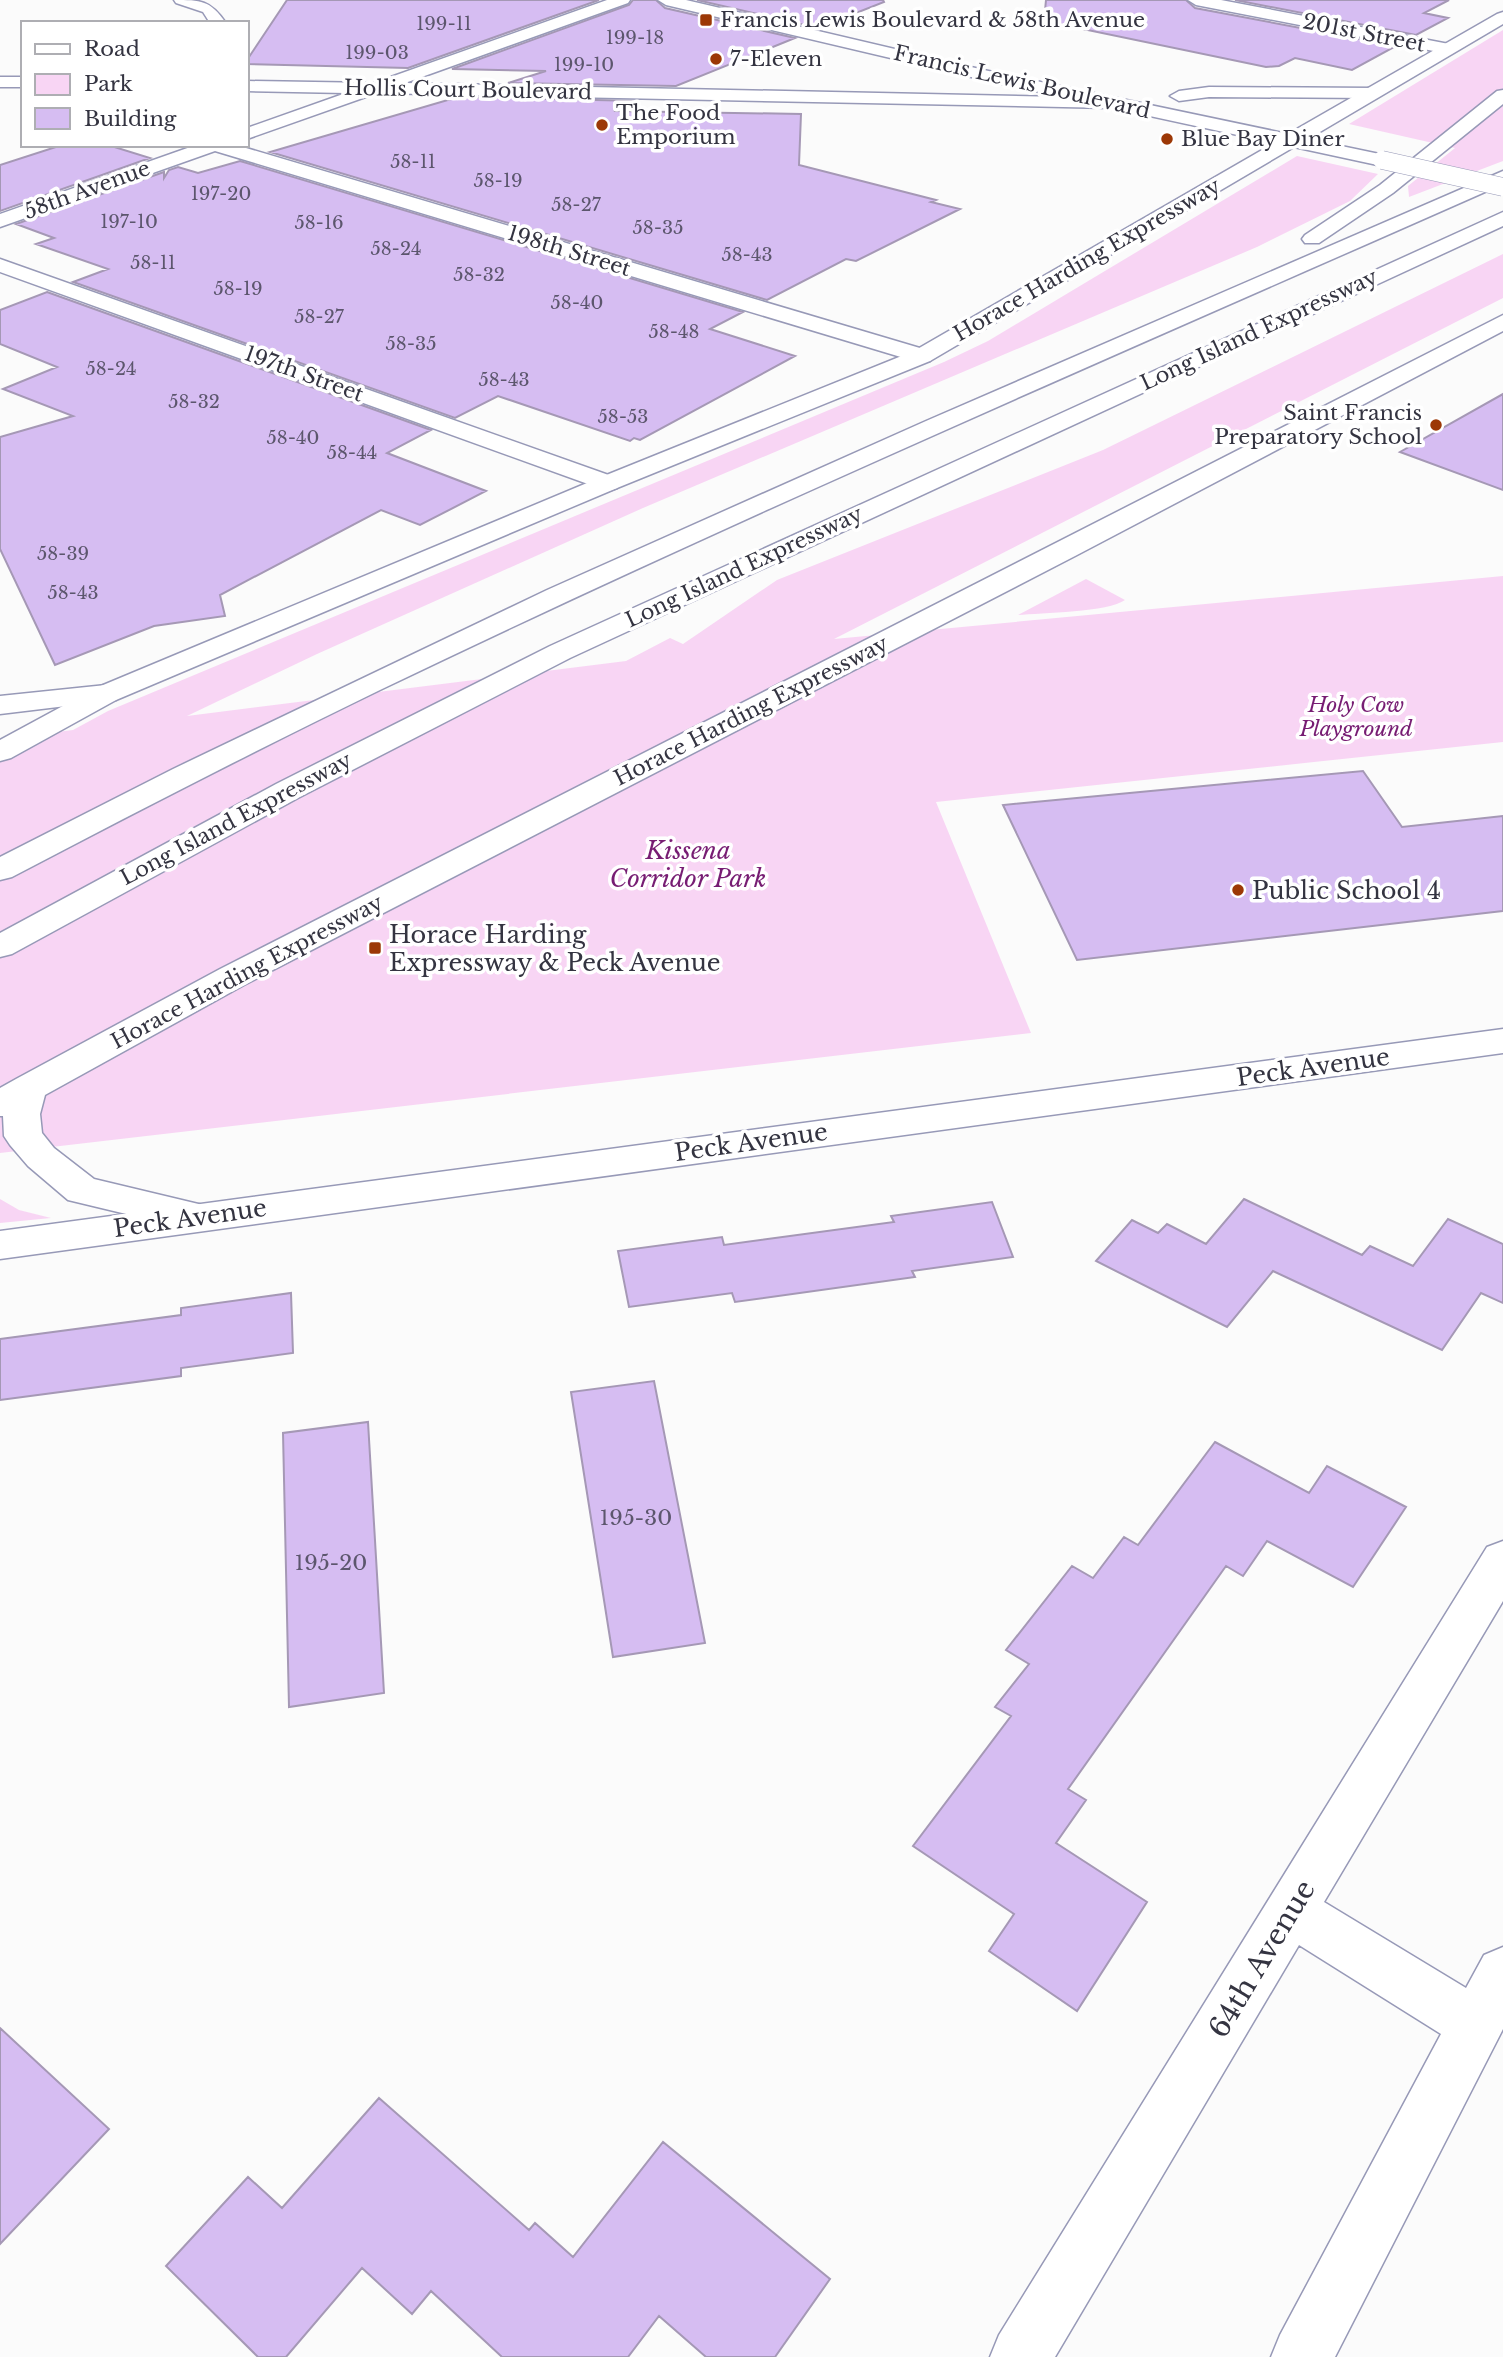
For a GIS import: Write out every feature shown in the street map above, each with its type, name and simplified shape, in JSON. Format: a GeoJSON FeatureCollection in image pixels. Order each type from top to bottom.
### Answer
{"type":"FeatureCollection","features":[{"type":"Feature","properties":{"kind":"main road"},"geometry":{"type":"LineString","coordinates":[[181,0],[209,9],[217,21]]}},
{"type":"Feature","properties":{"kind":"main road"},"geometry":{"type":"LineString","coordinates":[[248,134],[622,0]]}},
{"type":"Feature","properties":{"kind":"main road","name":"Francis Lewis Boulevard"},"geometry":{"type":"LineString","coordinates":[[666,0],[1110,103],[1289,130],[1382,160],[1503,187]]}},
{"type":"Feature","properties":{"kind":"main road","name":"201st Street"},"geometry":{"type":"LineString","coordinates":[[1196,0],[1449,49]]}},
{"type":"Feature","properties":{"kind":"main road","name":"Horace Harding Expressway"},"geometry":{"type":"LineString","coordinates":[[0,752],[106,694],[608,483],[922,356],[1289,130],[1317,126],[1503,17]]}},
{"type":"Feature","properties":{"kind":"main road"},"geometry":{"type":"LineString","coordinates":[[814,95],[953,88],[984,75]]}},
{"type":"Feature","properties":{"kind":"main road"},"geometry":{"type":"LineString","coordinates":[[0,82],[21,82]]}},
{"type":"Feature","properties":{"kind":"main road","name":"Hollis Court Boulevard"},"geometry":{"type":"LineString","coordinates":[[248,86],[814,95],[928,101],[1110,103]]}},
{"type":"Feature","properties":{"kind":"main road","name":"Francis Lewis Boulevard"},"geometry":{"type":"LineString","coordinates":[[1245,111],[1172,95],[1209,92],[1373,93]]}},
{"type":"Feature","properties":{"kind":"main road"},"geometry":{"type":"LineString","coordinates":[[977,409],[1331,228],[1388,190],[1503,95]]}},
{"type":"Feature","properties":{"kind":"main road"},"geometry":{"type":"LineString","coordinates":[[1317,126],[1341,132]]}},
{"type":"Feature","properties":{"kind":"main road"},"geometry":{"type":"LineString","coordinates":[[1402,145],[1465,159]]}},
{"type":"Feature","properties":{"kind":"main road","name":"58th Avenue"},"geometry":{"type":"LineString","coordinates":[[0,221],[209,147]]}},
{"type":"Feature","properties":{"kind":"main road","name":"198th Street"},"geometry":{"type":"LineString","coordinates":[[222,147],[922,356]]}},
{"type":"Feature","properties":{"kind":"main road","name":"Long Island Expressway"},"geometry":{"type":"LineString","coordinates":[[0,870],[228,754],[507,618],[977,409],[1499,170]]}},
{"type":"Feature","properties":{"kind":"main road","name":"Long Island Expressway"},"geometry":{"type":"LineString","coordinates":[[0,947],[299,785],[497,683],[732,571],[1503,218]]}},
{"type":"Feature","properties":{"kind":"main road"},"geometry":{"type":"LineString","coordinates":[[1370,279],[1503,227]]}},
{"type":"Feature","properties":{"kind":"main road","name":"197th Street"},"geometry":{"type":"LineString","coordinates":[[0,265],[608,483]]}},
{"type":"Feature","properties":{"kind":"main road","name":"Horace Harding Expressway"},"geometry":{"type":"LineString","coordinates":[[15,1096],[244,971],[1068,549],[1503,322]]}},
{"type":"Feature","properties":{"kind":"main road"},"geometry":{"type":"LineString","coordinates":[[0,705],[106,694]]}},
{"type":"Feature","properties":{"kind":"main road","name":"Peck Avenue"},"geometry":{"type":"LineString","coordinates":[[0,1245],[1503,1041]]}},
{"type":"Feature","properties":{"kind":"main road"},"geometry":{"type":"LineString","coordinates":[[15,1096],[21,1114],[23,1136],[41,1157],[82,1190],[197,1217]]}},
{"type":"Feature","properties":{"kind":"main road","name":"64th Avenue"},"geometry":{"type":"LineString","coordinates":[[1021,2357],[1503,1560]]}},
{"type":"Feature","properties":{"kind":"main road"},"geometry":{"type":"LineString","coordinates":[[1291,1911],[1476,2025]]}},
{"type":"Feature","properties":{"kind":"main road"},"geometry":{"type":"LineString","coordinates":[[1302,2357],[1503,1973]]}},
{"type":"Feature","properties":{"kind":"green space"},"geometry":{"type":"Polygon","coordinates":[[[1503,30],[1503,161],[1409,197],[1408,186],[1455,148],[1349,124],[1503,30]]]}},
{"type":"Feature","properties":{"kind":"green space","name":"Kissena Corridor Park"},"geometry":{"type":"Polygon","coordinates":[[[1297,156],[1378,174],[1350,201],[1257,247],[643,508],[317,654],[187,716],[626,661],[670,638],[683,644],[777,580],[1103,450],[1503,254],[1503,298],[834,639],[1503,576],[1503,742],[936,802],[1031,1033],[0,1153],[0,739],[73,730],[108,711],[944,362],[988,341],[1297,156]]]}},
{"type":"Feature","properties":{"kind":"green space"},"geometry":{"type":"Polygon","coordinates":[[[1086,579],[1125,600],[1105,607],[1018,615],[1086,579]]]}},
{"type":"Feature","properties":{"kind":"green space"},"geometry":{"type":"Polygon","coordinates":[[[0,1199],[19,1210],[51,1218],[0,1223],[0,1199]]]}},
{"type":"Feature","properties":{"kind":"building"},"geometry":{"type":"Polygon","coordinates":[[[287,0],[599,0],[408,68],[248,64],[248,58],[287,0]]]}},
{"type":"Feature","properties":{"kind":"building"},"geometry":{"type":"Polygon","coordinates":[[[633,0],[656,0],[665,8],[795,38],[676,86],[508,83],[546,71],[452,69],[629,5],[633,0]]]}},
{"type":"Feature","properties":{"kind":"building"},"geometry":{"type":"Polygon","coordinates":[[[697,0],[883,0],[884,2],[818,28],[697,0]]]}},
{"type":"Feature","properties":{"kind":"building"},"geometry":{"type":"Polygon","coordinates":[[[1046,0],[1186,0],[1195,8],[1396,46],[1352,70],[1295,58],[1279,66],[1266,67],[1044,21],[1046,0]]]}},
{"type":"Feature","properties":{"kind":"building"},"geometry":{"type":"Polygon","coordinates":[[[1235,0],[1449,0],[1424,13],[1448,18],[1416,35],[1235,0]]]}},
{"type":"Feature","properties":{"kind":"building"},"geometry":{"type":"Polygon","coordinates":[[[458,97],[639,101],[614,111],[801,114],[799,165],[936,200],[931,202],[960,209],[856,261],[846,259],[767,300],[270,152],[458,97]]]}},
{"type":"Feature","properties":{"kind":"building"},"geometry":{"type":"Polygon","coordinates":[[[56,147],[114,147],[150,158],[0,211],[0,165],[56,147]]]}},
{"type":"Feature","properties":{"kind":"building"},"geometry":{"type":"Polygon","coordinates":[[[240,161],[743,312],[710,329],[795,356],[640,440],[634,438],[630,441],[498,396],[455,418],[73,282],[108,269],[36,244],[54,238],[16,224],[164,172],[164,178],[169,170],[178,167],[198,173],[240,161]]]}},
{"type":"Feature","properties":{"kind":"building"},"geometry":{"type":"Polygon","coordinates":[[[47,292],[431,430],[387,453],[486,491],[420,525],[381,510],[220,595],[225,616],[154,626],[55,665],[0,549],[0,437],[73,416],[3,389],[57,367],[0,344],[0,310],[47,292]]]}},
{"type":"Feature","properties":{"kind":"building"},"geometry":{"type":"Polygon","coordinates":[[[1503,394],[1503,490],[1400,452],[1503,394]]]}},
{"type":"Feature","properties":{"kind":"building"},"geometry":{"type":"Polygon","coordinates":[[[1363,771],[1402,827],[1503,816],[1503,911],[1077,960],[1003,805],[1363,771]]]}},
{"type":"Feature","properties":{"kind":"building"},"geometry":{"type":"Polygon","coordinates":[[[1244,1199],[1362,1255],[1370,1246],[1413,1266],[1448,1219],[1503,1244],[1503,1303],[1481,1293],[1442,1350],[1273,1271],[1227,1327],[1096,1261],[1132,1220],[1158,1233],[1167,1224],[1206,1244],[1244,1199]]]}},
{"type":"Feature","properties":{"kind":"building"},"geometry":{"type":"Polygon","coordinates":[[[992,1202],[1013,1257],[912,1271],[915,1277],[735,1302],[732,1293],[629,1307],[618,1251],[722,1237],[724,1245],[894,1222],[891,1216],[992,1202]]]}},
{"type":"Feature","properties":{"kind":"building"},"geometry":{"type":"Polygon","coordinates":[[[291,1293],[293,1353],[181,1368],[181,1376],[0,1400],[0,1339],[181,1315],[181,1308],[291,1293]]]}},
{"type":"Feature","properties":{"kind":"building"},"geometry":{"type":"Polygon","coordinates":[[[654,1381],[705,1643],[613,1657],[571,1392],[654,1381]]]}},
{"type":"Feature","properties":{"kind":"building"},"geometry":{"type":"Polygon","coordinates":[[[368,1422],[384,1693],[289,1707],[283,1433],[368,1422]]]}},
{"type":"Feature","properties":{"kind":"building"},"geometry":{"type":"Polygon","coordinates":[[[1215,1442],[1309,1493],[1327,1466],[1406,1507],[1353,1587],[1267,1541],[1243,1576],[1226,1566],[1068,1789],[1086,1800],[1056,1843],[1147,1902],[1077,2011],[989,1951],[1014,1914],[913,1846],[1011,1716],[995,1707],[1029,1664],[1006,1650],[1072,1566],[1093,1578],[1124,1537],[1138,1545],[1215,1442]]]}},
{"type":"Feature","properties":{"kind":"building"},"geometry":{"type":"Polygon","coordinates":[[[0,2028],[109,2129],[0,2244],[0,2028]]]}},
{"type":"Feature","properties":{"kind":"building"},"geometry":{"type":"Polygon","coordinates":[[[379,2098],[529,2230],[535,2223],[573,2257],[663,2142],[830,2279],[775,2357],[706,2357],[659,2316],[628,2357],[502,2357],[431,2291],[412,2314],[362,2268],[286,2357],[258,2357],[166,2266],[248,2177],[282,2208],[379,2098]]]}},
{"type":"Feature","properties":{"kind":"place","name":"Francis Lewis Boulevard & 58th Avenue"},"geometry":{"type":"Point","coordinates":[706,20]}},
{"type":"Feature","properties":{"kind":"place","name":"7-Eleven"},"geometry":{"type":"Point","coordinates":[716,59]}},
{"type":"Feature","properties":{"kind":"place","name":"The Food Emporium"},"geometry":{"type":"Point","coordinates":[602,125]}},
{"type":"Feature","properties":{"kind":"place","name":"Blue Bay Diner"},"geometry":{"type":"Point","coordinates":[1167,139]}},
{"type":"Feature","properties":{"kind":"place","name":"Saint Francis Preparatory School"},"geometry":{"type":"Point","coordinates":[1436,425]}},
{"type":"Feature","properties":{"kind":"place","name":"Public School 4"},"geometry":{"type":"Point","coordinates":[1238,890]}},
{"type":"Feature","properties":{"kind":"place","name":"Horace Harding Expressway & Peck Avenue"},"geometry":{"type":"Point","coordinates":[375,948]}},
{"type":"Feature","properties":{"kind":"park label","name":"Holy Cow Playground"},"geometry":{"type":"Point","coordinates":[1356,717]}}]}
